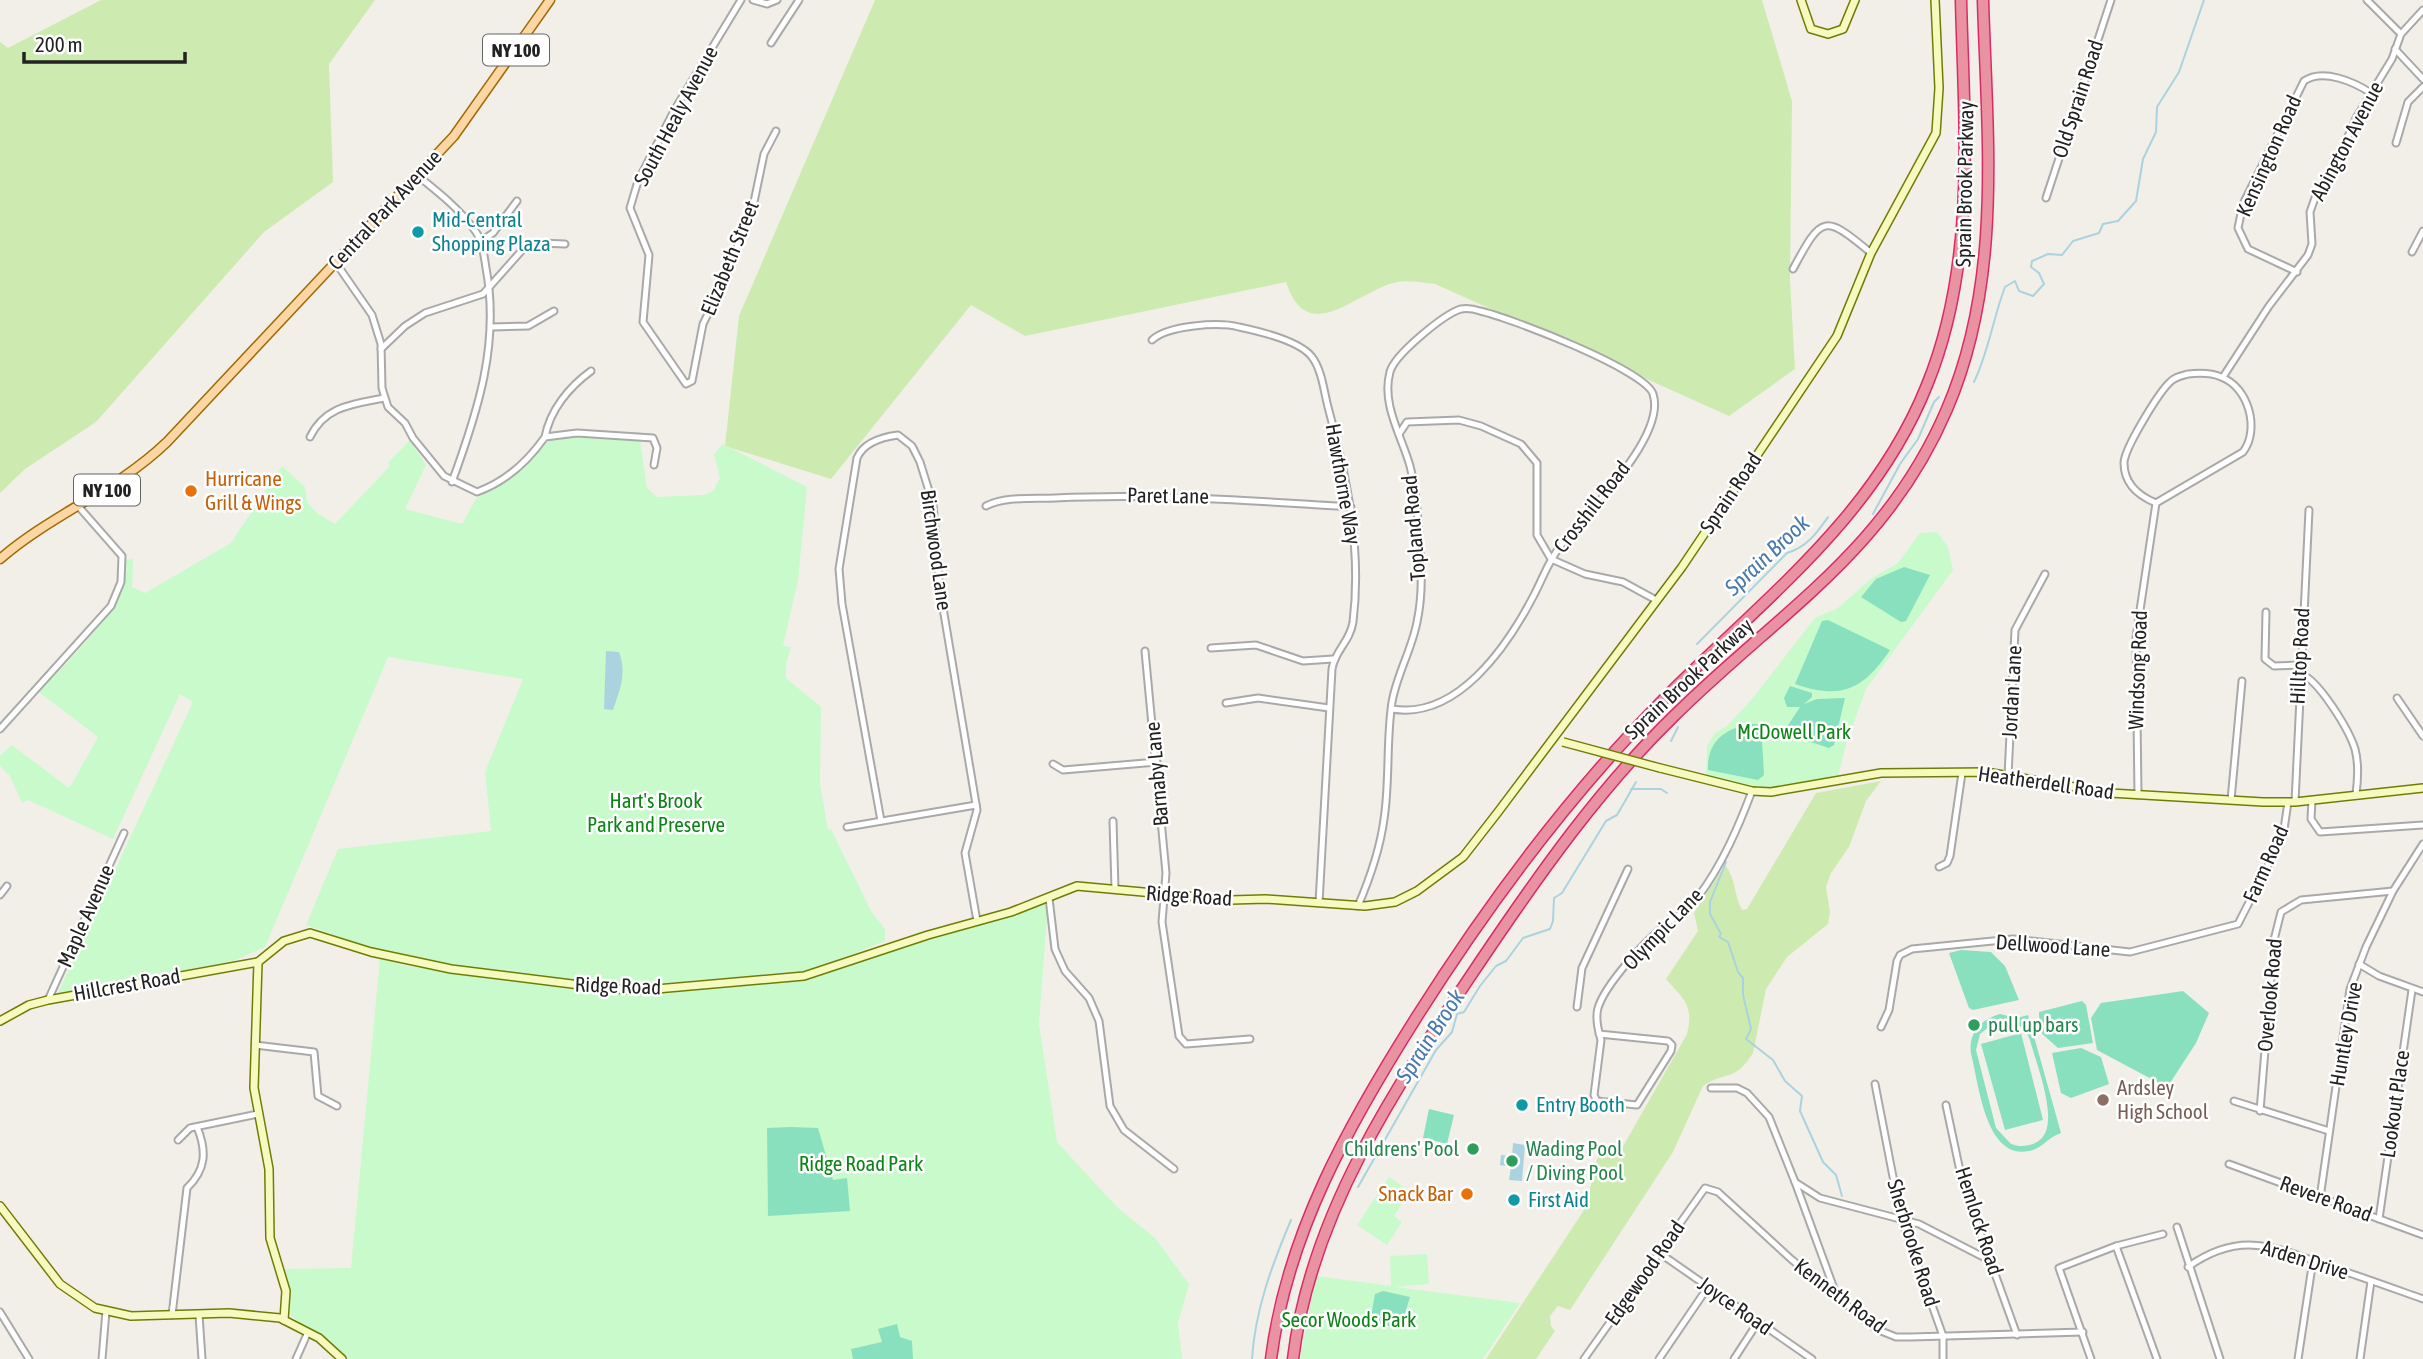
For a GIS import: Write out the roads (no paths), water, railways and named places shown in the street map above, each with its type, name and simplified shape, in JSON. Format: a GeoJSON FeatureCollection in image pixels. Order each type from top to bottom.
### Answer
{"type":"FeatureCollection","features":[{"type":"Feature","properties":{"kind":"highway","name":"Sprain Brook Parkway"},"geometry":{"type":"LineString","coordinates":[[1271,1359],[1290,1267],[1322,1184],[1373,1089],[1457,956],[1543,837],[1611,755],[1672,691],[1801,569],[1847,519],[1882,472],[1911,421],[1943,339],[1960,252],[1964,173],[1961,0]]}},
{"type":"Feature","properties":{"kind":"highway","name":"Sprain Brook Parkway"},"geometry":{"type":"LineString","coordinates":[[1293,1359],[1311,1270],[1348,1180],[1411,1068],[1520,904],[1584,817],[1647,743],[1703,688],[1822,585],[1864,542],[1900,496],[1930,446],[1967,355],[1983,278],[1988,201],[1983,0]]}},
{"type":"Feature","properties":{"kind":"main road","name":"Central Park Avenue"},"geometry":{"type":"LineString","coordinates":[[79,507],[135,470],[201,406],[418,176],[473,112],[550,0]]}},
{"type":"Feature","properties":{"kind":"main road","name":"NY 100"},"geometry":{"type":"LineString","coordinates":[[0,559],[37,531],[79,507]]}},
{"type":"Feature","properties":{"kind":"street","name":"South Healy Avenue"},"geometry":{"type":"LineString","coordinates":[[688,385],[644,326],[649,255],[630,208],[638,181],[675,109],[741,0]]}},
{"type":"Feature","properties":{"kind":"street"},"geometry":{"type":"LineString","coordinates":[[753,0],[767,4],[777,0]]}},
{"type":"Feature","properties":{"kind":"street"},"geometry":{"type":"LineString","coordinates":[[771,43],[799,0]]}},
{"type":"Feature","properties":{"kind":"street"},"geometry":{"type":"LineString","coordinates":[[1801,0],[1811,29],[1828,34],[1843,29],[1855,0]]}},
{"type":"Feature","properties":{"kind":"street","name":"Sprain Road"},"geometry":{"type":"LineString","coordinates":[[1381,905],[1416,891],[1463,857],[1656,600],[1837,336],[1871,253],[1936,133],[1939,88],[1935,0]]}},
{"type":"Feature","properties":{"kind":"street","name":"Old Sprain Road"},"geometry":{"type":"LineString","coordinates":[[2046,198],[2111,0]]}},
{"type":"Feature","properties":{"kind":"street"},"geometry":{"type":"LineString","coordinates":[[2367,0],[2401,34],[2423,10]]}},
{"type":"Feature","properties":{"kind":"street","name":"Abington Avenue"},"geometry":{"type":"LineString","coordinates":[[2223,377],[2269,306],[2297,272],[2312,244],[2311,212],[2316,194],[2334,169],[2356,118],[2401,34]]}},
{"type":"Feature","properties":{"kind":"street"},"geometry":{"type":"LineString","coordinates":[[2395,49],[2423,79]]}},
{"type":"Feature","properties":{"kind":"street","name":"Kensington Road"},"geometry":{"type":"LineString","coordinates":[[2297,272],[2264,258],[2244,244],[2238,228],[2244,204],[2304,81],[2309,77],[2330,76],[2371,93]]}},
{"type":"Feature","properties":{"kind":"street"},"geometry":{"type":"LineString","coordinates":[[2396,143],[2408,102],[2423,87]]}},
{"type":"Feature","properties":{"kind":"street","name":"Elizabeth Street"},"geometry":{"type":"LineString","coordinates":[[688,385],[692,381],[703,324],[724,281],[754,202],[764,154],[776,131]]}},
{"type":"Feature","properties":{"kind":"street"},"geometry":{"type":"LineString","coordinates":[[418,176],[458,210],[481,241],[490,287],[491,327],[484,387],[452,482]]}},
{"type":"Feature","properties":{"kind":"street"},"geometry":{"type":"LineString","coordinates":[[481,241],[493,233],[517,201]]}},
{"type":"Feature","properties":{"kind":"street"},"geometry":{"type":"LineString","coordinates":[[1793,269],[1814,231],[1829,224],[1839,227],[1871,253]]}},
{"type":"Feature","properties":{"kind":"street"},"geometry":{"type":"LineString","coordinates":[[2412,251],[2423,231]]}},
{"type":"Feature","properties":{"kind":"street"},"geometry":{"type":"LineString","coordinates":[[382,349],[405,326],[425,313],[480,295],[524,248],[540,243],[565,244]]}},
{"type":"Feature","properties":{"kind":"street"},"geometry":{"type":"LineString","coordinates":[[336,263],[372,315],[382,349],[384,398],[388,407],[405,423],[413,438],[452,482],[477,492],[488,488],[533,454],[545,437],[557,407],[576,382],[591,372]]}},
{"type":"Feature","properties":{"kind":"street","name":"Topland Road"},"geometry":{"type":"LineString","coordinates":[[1357,906],[1377,855],[1384,819],[1392,709],[1397,680],[1417,622],[1421,571],[1410,468],[1387,390],[1389,374],[1398,356],[1410,345],[1441,319],[1461,309],[1477,310],[1506,319]]}},
{"type":"Feature","properties":{"kind":"street"},"geometry":{"type":"LineString","coordinates":[[491,327],[528,326],[555,311]]}},
{"type":"Feature","properties":{"kind":"street","name":"Crosshill Road"},"geometry":{"type":"LineString","coordinates":[[1392,709],[1431,709],[1472,681],[1520,618],[1551,559],[1587,519],[1654,421],[1655,399],[1648,383],[1624,369],[1506,319]]}},
{"type":"Feature","properties":{"kind":"street","name":"Hawthorne Way"},"geometry":{"type":"LineString","coordinates":[[1152,340],[1171,331],[1222,324],[1260,332],[1307,352],[1313,358],[1321,380],[1351,507],[1356,565],[1353,622],[1347,644],[1333,659],[1319,903]]}},
{"type":"Feature","properties":{"kind":"street"},"geometry":{"type":"LineString","coordinates":[[2188,374],[2223,377],[2248,404],[2251,424],[2249,444],[2243,452],[2156,503],[2142,497],[2133,488],[2124,463],[2129,449],[2169,383],[2188,374]]}},
{"type":"Feature","properties":{"kind":"street"},"geometry":{"type":"LineString","coordinates":[[310,437],[318,422],[331,411],[384,398]]}},
{"type":"Feature","properties":{"kind":"street"},"geometry":{"type":"LineString","coordinates":[[1394,417],[1400,416],[1407,422],[1459,420],[1481,426],[1521,444],[1530,453],[1539,473],[1538,535],[1551,559],[1585,575],[1623,582],[1656,600]]}},
{"type":"Feature","properties":{"kind":"street"},"geometry":{"type":"LineString","coordinates":[[1399,434],[1407,422]]}},
{"type":"Feature","properties":{"kind":"street"},"geometry":{"type":"LineString","coordinates":[[545,437],[577,433],[653,438],[657,448],[654,465]]}},
{"type":"Feature","properties":{"kind":"street","name":"Birchwood Lane"},"geometry":{"type":"LineString","coordinates":[[881,821],[842,604],[839,569],[857,458],[861,450],[883,437],[898,435],[912,446],[929,490],[940,590],[976,804],[965,853],[977,921]]}},
{"type":"Feature","properties":{"kind":"street","name":"Paret Lane"},"geometry":{"type":"LineString","coordinates":[[986,506],[1009,500],[1140,495],[1235,498],[1351,507]]}},
{"type":"Feature","properties":{"kind":"street","name":"Windsong Road"},"geometry":{"type":"LineString","coordinates":[[2138,795],[2136,637],[2156,503]]}},
{"type":"Feature","properties":{"kind":"street"},"geometry":{"type":"LineString","coordinates":[[0,729],[89,632],[119,591],[122,556],[79,507]]}},
{"type":"Feature","properties":{"kind":"street","name":"Hilltop Road"},"geometry":{"type":"LineString","coordinates":[[2292,802],[2309,510]]}},
{"type":"Feature","properties":{"kind":"street","name":"Jordan Lane"},"geometry":{"type":"LineString","coordinates":[[2008,776],[2015,630],[2045,574]]}},
{"type":"Feature","properties":{"kind":"street"},"geometry":{"type":"LineString","coordinates":[[2266,612],[2265,659],[2274,666],[2300,665]]}},
{"type":"Feature","properties":{"kind":"street"},"geometry":{"type":"LineString","coordinates":[[1211,648],[1256,645],[1303,661],[1333,659]]}},
{"type":"Feature","properties":{"kind":"street","name":"Barnaby Lane"},"geometry":{"type":"LineString","coordinates":[[1145,651],[1166,873],[1162,922],[1181,1040],[1186,1044],[1200,1044],[1250,1039]]}},
{"type":"Feature","properties":{"kind":"street"},"geometry":{"type":"LineString","coordinates":[[2299,673],[2311,679],[2350,737],[2357,762],[2356,794]]}},
{"type":"Feature","properties":{"kind":"street"},"geometry":{"type":"LineString","coordinates":[[2231,800],[2242,681]]}},
{"type":"Feature","properties":{"kind":"street"},"geometry":{"type":"LineString","coordinates":[[1226,703],[1258,698],[1329,708]]}},
{"type":"Feature","properties":{"kind":"street"},"geometry":{"type":"LineString","coordinates":[[2397,698],[2423,736]]}},
{"type":"Feature","properties":{"kind":"street","name":"Heatherdell Road"},"geometry":{"type":"LineString","coordinates":[[1551,738],[1752,791],[1783,791],[1881,773],[2008,776],[2138,795],[2292,802],[2423,788]]}},
{"type":"Feature","properties":{"kind":"street"},"geometry":{"type":"LineString","coordinates":[[1053,764],[1063,770],[1157,762]]}},
{"type":"Feature","properties":{"kind":"street"},"geometry":{"type":"LineString","coordinates":[[1938,867],[1947,863],[1950,856],[1962,773]]}},
{"type":"Feature","properties":{"kind":"street","name":"Olympic Lane"},"geometry":{"type":"LineString","coordinates":[[1599,1031],[1668,1041],[1672,1045],[1671,1051],[1637,1105],[1597,1101],[1598,1007],[1606,993],[1656,933],[1687,911],[1700,894],[1737,831],[1752,791]]}},
{"type":"Feature","properties":{"kind":"street"},"geometry":{"type":"LineString","coordinates":[[2312,800],[2311,818],[2320,832],[2423,825]]}},
{"type":"Feature","properties":{"kind":"street","name":"Farm Road"},"geometry":{"type":"LineString","coordinates":[[2238,924],[2283,836],[2292,802]]}},
{"type":"Feature","properties":{"kind":"street"},"geometry":{"type":"LineString","coordinates":[[847,827],[976,804]]}},
{"type":"Feature","properties":{"kind":"street"},"geometry":{"type":"LineString","coordinates":[[1113,821],[1115,889]]}},
{"type":"Feature","properties":{"kind":"street","name":"Maple Avenue"},"geometry":{"type":"LineString","coordinates":[[48,1000],[124,833]]}},
{"type":"Feature","properties":{"kind":"street","name":"Huntley Drive"},"geometry":{"type":"LineString","coordinates":[[2320,1198],[2350,989],[2393,891],[2423,844]]}},
{"type":"Feature","properties":{"kind":"street","name":"Olympic Lane"},"geometry":{"type":"LineString","coordinates":[[1577,1007],[1582,968],[1628,869]]}},
{"type":"Feature","properties":{"kind":"street"},"geometry":{"type":"LineString","coordinates":[[0,895],[7,886]]}},
{"type":"Feature","properties":{"kind":"street","name":"Ridge Road"},"geometry":{"type":"LineString","coordinates":[[258,962],[284,941],[310,933],[372,952],[451,969],[612,989],[645,990],[795,978],[1049,898],[1077,886],[1164,896],[1381,905]]}},
{"type":"Feature","properties":{"kind":"street","name":"Overlook Road"},"geometry":{"type":"LineString","coordinates":[[2260,1111],[2274,940],[2281,912],[2301,900],[2393,891]]}},
{"type":"Feature","properties":{"kind":"street"},"geometry":{"type":"LineString","coordinates":[[1049,898],[1055,949],[1065,971],[1089,999],[1099,1021],[1110,1106],[1124,1130],[1134,1140],[1174,1169]]}},
{"type":"Feature","properties":{"kind":"street","name":"Dellwood Lane"},"geometry":{"type":"LineString","coordinates":[[1881,1027],[1889,1010],[1897,961],[1900,955],[1912,949],[2013,939],[2130,952],[2238,924]]}},
{"type":"Feature","properties":{"kind":"street"},"geometry":{"type":"LineString","coordinates":[[258,962],[254,1088],[269,1169],[270,1238],[286,1291],[284,1320]]}},
{"type":"Feature","properties":{"kind":"street","name":"Hillcrest Road"},"geometry":{"type":"LineString","coordinates":[[0,1021],[29,1005],[48,1000],[258,962]]}},
{"type":"Feature","properties":{"kind":"street"},"geometry":{"type":"LineString","coordinates":[[2359,964],[2412,990],[2423,992]]}},
{"type":"Feature","properties":{"kind":"street","name":"Lookout Place"},"geometry":{"type":"LineString","coordinates":[[2379,1219],[2412,990]]}},
{"type":"Feature","properties":{"kind":"street"},"geometry":{"type":"LineString","coordinates":[[255,1045],[314,1052],[318,1096],[337,1106]]}},
{"type":"Feature","properties":{"kind":"street","name":"Sherbrooke Road"},"geometry":{"type":"LineString","coordinates":[[1875,1084],[1900,1218],[1943,1336],[1943,1359]]}},
{"type":"Feature","properties":{"kind":"street"},"geometry":{"type":"LineString","coordinates":[[1711,1088],[1737,1088],[1759,1105],[1769,1117],[1836,1295]]}},
{"type":"Feature","properties":{"kind":"street"},"geometry":{"type":"LineString","coordinates":[[2234,1101],[2329,1131]]}},
{"type":"Feature","properties":{"kind":"street","name":"Hemlock Road"},"geometry":{"type":"LineString","coordinates":[[1946,1105],[1963,1185],[2017,1335]]}},
{"type":"Feature","properties":{"kind":"street"},"geometry":{"type":"LineString","coordinates":[[178,1140],[190,1128],[258,1114]]}},
{"type":"Feature","properties":{"kind":"street"},"geometry":{"type":"LineString","coordinates":[[172,1315],[187,1188],[199,1177],[204,1160],[197,1127]]}},
{"type":"Feature","properties":{"kind":"street","name":"Revere Road"},"geometry":{"type":"LineString","coordinates":[[2230,1164],[2423,1235]]}},
{"type":"Feature","properties":{"kind":"street"},"geometry":{"type":"LineString","coordinates":[[1795,1182],[1820,1198],[1900,1218],[1991,1261]]}},
{"type":"Feature","properties":{"kind":"street","name":"Kenneth Road"},"geometry":{"type":"LineString","coordinates":[[1707,1188],[1718,1192],[1836,1295],[1886,1334],[1896,1337],[2083,1332]]}},
{"type":"Feature","properties":{"kind":"street","name":"Edgewood Road"},"geometry":{"type":"LineString","coordinates":[[1584,1359],[1658,1252],[1707,1188]]}},
{"type":"Feature","properties":{"kind":"street"},"geometry":{"type":"LineString","coordinates":[[0,1206],[60,1284],[74,1296],[106,1311],[131,1316],[253,1315],[284,1320],[308,1332],[342,1359]]}},
{"type":"Feature","properties":{"kind":"street"},"geometry":{"type":"LineString","coordinates":[[2177,1227],[2220,1359]]}},
{"type":"Feature","properties":{"kind":"street"},"geometry":{"type":"LineString","coordinates":[[2091,1359],[2059,1268],[2116,1246],[2164,1234]]}},
{"type":"Feature","properties":{"kind":"street","name":"Arden Drive"},"geometry":{"type":"LineString","coordinates":[[2188,1267],[2219,1250],[2256,1244],[2273,1245],[2423,1300]]}},
{"type":"Feature","properties":{"kind":"street"},"geometry":{"type":"LineString","coordinates":[[2116,1246],[2157,1359]]}},
{"type":"Feature","properties":{"kind":"street","name":"Joyce Road"},"geometry":{"type":"LineString","coordinates":[[1658,1252],[1812,1359]]}},
{"type":"Feature","properties":{"kind":"street"},"geometry":{"type":"LineString","coordinates":[[2298,1359],[2313,1261]]}},
{"type":"Feature","properties":{"kind":"street"},"geometry":{"type":"LineString","coordinates":[[2360,1359],[2371,1281]]}},
{"type":"Feature","properties":{"kind":"street"},"geometry":{"type":"LineString","coordinates":[[1659,1359],[1708,1287]]}},
{"type":"Feature","properties":{"kind":"street"},"geometry":{"type":"LineString","coordinates":[[102,1359],[106,1311]]}},
{"type":"Feature","properties":{"kind":"street"},"geometry":{"type":"LineString","coordinates":[[0,1312],[22,1342],[29,1359]]}},
{"type":"Feature","properties":{"kind":"street"},"geometry":{"type":"LineString","coordinates":[[199,1315],[202,1359]]}},
{"type":"Feature","properties":{"kind":"street"},"geometry":{"type":"LineString","coordinates":[[1734,1359],[1758,1322]]}},
{"type":"Feature","properties":{"kind":"street"},"geometry":{"type":"LineString","coordinates":[[296,1359],[308,1332]]}},
{"type":"Feature","properties":{"kind":"water"},"geometry":{"type":"Polygon","coordinates":[[[606,651],[619,652],[622,667],[620,688],[613,710],[604,709],[606,651]]]}},
{"type":"Feature","properties":{"kind":"water","name":"Wading Pool / Diving Pool"},"geometry":{"type":"Polygon","coordinates":[[[1513,1143],[1525,1145],[1522,1181],[1509,1180],[1511,1167],[1500,1165],[1501,1155],[1512,1156],[1513,1143]]]}},
{"type":"Feature","properties":{"kind":"waterway","name":"Sprain Brook"},"geometry":{"type":"LineString","coordinates":[[1974,382],[2005,287],[2015,281],[2019,291],[2033,296],[2044,284],[2039,273],[2031,267],[2032,261],[2048,254],[2062,255],[2073,241],[2099,233],[2103,224],[2118,221],[2136,201],[2143,159],[2156,132],[2157,107],[2179,72],[2204,0]]}},
{"type":"Feature","properties":{"kind":"waterway","name":"Sprain Brook"},"geometry":{"type":"LineString","coordinates":[[1873,514],[1900,464],[1918,439],[1934,402],[1939,397]]}},
{"type":"Feature","properties":{"kind":"waterway","name":"Sprain Brook"},"geometry":{"type":"LineString","coordinates":[[1697,644],[1787,553],[1811,539],[1828,517]]}},
{"type":"Feature","properties":{"kind":"waterway","name":"Sprain Brook"},"geometry":{"type":"LineString","coordinates":[[1671,741],[1678,727]]}},
{"type":"Feature","properties":{"kind":"waterway","name":"Sprain Brook"},"geometry":{"type":"LineString","coordinates":[[1358,1187],[1436,1050],[1452,1032],[1457,1014],[1464,1012],[1480,986],[1496,966],[1506,961],[1523,938],[1550,929],[1554,898],[1562,893],[1606,821],[1617,815],[1636,782]]}},
{"type":"Feature","properties":{"kind":"waterway"},"geometry":{"type":"LineString","coordinates":[[1631,789],[1661,789],[1667,793]]}},
{"type":"Feature","properties":{"kind":"waterway"},"geometry":{"type":"LineString","coordinates":[[1726,862],[1710,902],[1710,914],[1721,934],[1719,937],[1728,942],[1738,972],[1743,978],[1743,995],[1751,1029],[1746,1039],[1773,1060],[1785,1081],[1802,1096],[1800,1111],[1823,1162],[1836,1175],[1842,1196]]}},
{"type":"Feature","properties":{"kind":"waterway","name":"Sprain Brook"},"geometry":{"type":"LineString","coordinates":[[1252,1359],[1266,1288],[1291,1220]]}},
{"type":"Feature","properties":{"kind":"place","name":"Mid-Central Shopping Plaza"},"geometry":{"type":"Point","coordinates":[418,232]}},
{"type":"Feature","properties":{"kind":"place","name":"Hurricane Grill & Wings"},"geometry":{"type":"Point","coordinates":[191,491]}},
{"type":"Feature","properties":{"kind":"place","name":"pull up bars"},"geometry":{"type":"Point","coordinates":[1974,1025]}},
{"type":"Feature","properties":{"kind":"place","name":"Ardsley High School"},"geometry":{"type":"Point","coordinates":[2103,1100]}},
{"type":"Feature","properties":{"kind":"place","name":"Entry Booth"},"geometry":{"type":"Point","coordinates":[1522,1105]}},
{"type":"Feature","properties":{"kind":"place","name":"Childrens' Pool"},"geometry":{"type":"Point","coordinates":[1473,1149]}},
{"type":"Feature","properties":{"kind":"place","name":"Wading Pool / Diving Pool"},"geometry":{"type":"Point","coordinates":[1512,1161]}},
{"type":"Feature","properties":{"kind":"place","name":"Snack Bar"},"geometry":{"type":"Point","coordinates":[1467,1194]}},
{"type":"Feature","properties":{"kind":"place","name":"First Aid"},"geometry":{"type":"Point","coordinates":[1514,1200]}},
{"type":"Feature","properties":{"kind":"park label","name":"McDowell Park"},"geometry":{"type":"Point","coordinates":[1794,732]}},
{"type":"Feature","properties":{"kind":"park label","name":"Hart's Brook Park and Preserve"},"geometry":{"type":"Point","coordinates":[656,813]}},
{"type":"Feature","properties":{"kind":"park label","name":"Ridge Road Park"},"geometry":{"type":"Point","coordinates":[861,1164]}},
{"type":"Feature","properties":{"kind":"park label","name":"Secor Woods Park"},"geometry":{"type":"Point","coordinates":[1349,1320]}}]}
